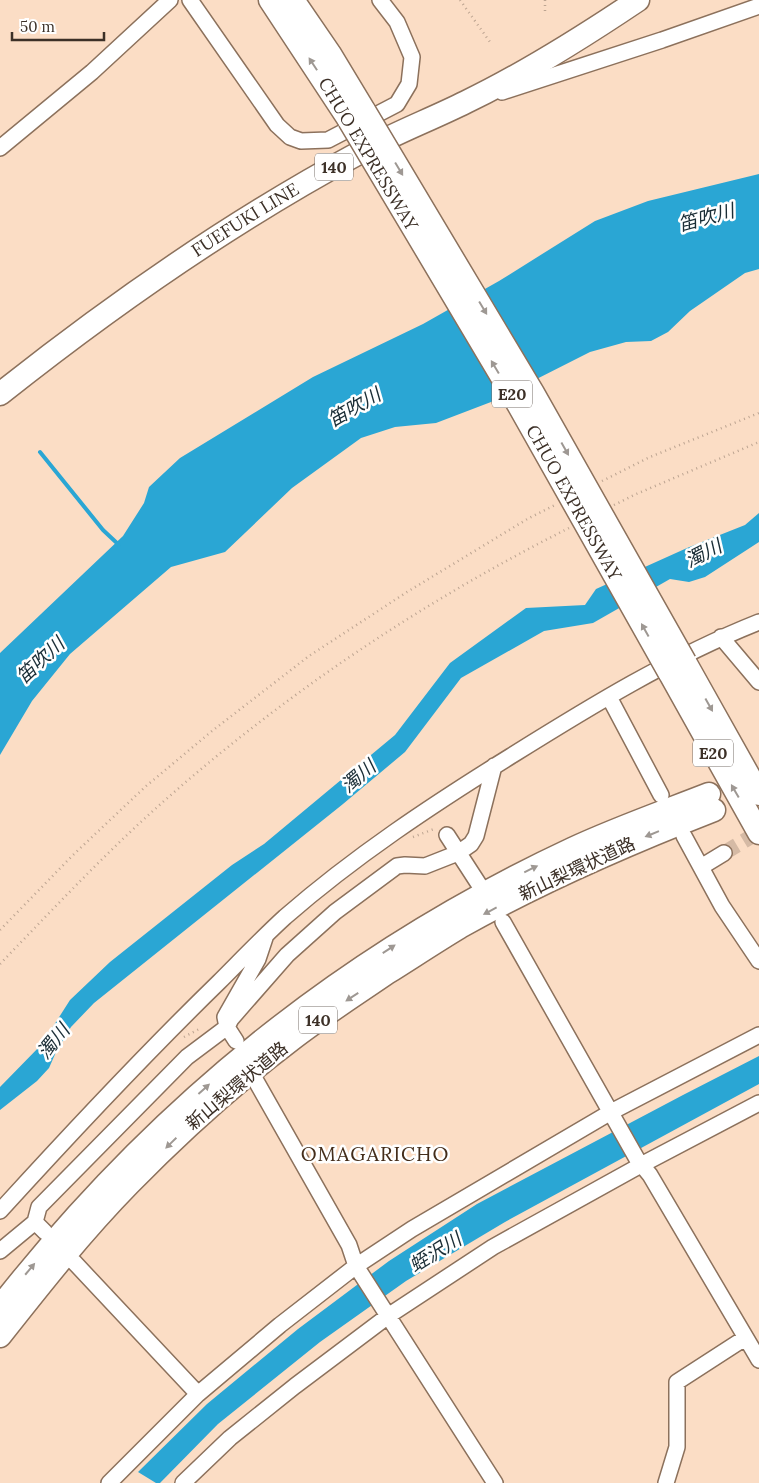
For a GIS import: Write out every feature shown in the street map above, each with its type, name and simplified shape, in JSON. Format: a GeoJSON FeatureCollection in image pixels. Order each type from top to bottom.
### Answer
{"type":"FeatureCollection","features":[{"type":"Feature","properties":{"kind":"highway","name":"CHUO EXPRESSWAY"},"geometry":{"type":"LineString","coordinates":[[270,0],[357,116]]}},
{"type":"Feature","properties":{"kind":"highway","name":"CHUO EXPRESSWAY"},"geometry":{"type":"LineString","coordinates":[[293,0],[330,54],[357,116],[518,404],[677,667],[759,794]]}},
{"type":"Feature","properties":{"kind":"highway"},"geometry":{"type":"LineString","coordinates":[[302,0],[331,45],[353,85],[357,116]]}},
{"type":"Feature","properties":{"kind":"highway","name":"FUEFUKI LINE"},"geometry":{"type":"LineString","coordinates":[[0,394],[100,317],[251,216],[356,154],[466,102],[573,42],[638,0]]}},
{"type":"Feature","properties":{"kind":"highway","name":"CHUO EXPRESSWAY"},"geometry":{"type":"LineString","coordinates":[[677,667],[759,833]]}},
{"type":"Feature","properties":{"kind":"highway","name":"新山梨環状道路"},"geometry":{"type":"LineString","coordinates":[[0,1307],[70,1222],[117,1171],[222,1073],[279,1026],[403,941],[454,910],[514,878],[583,844],[642,819],[712,802],[651,835],[584,864],[459,928],[343,1003],[291,1040],[238,1082],[128,1185],[84,1234],[0,1336]]}},
{"type":"Feature","properties":{"kind":"street"},"geometry":{"type":"LineString","coordinates":[[0,148],[92,72],[170,0]]}},
{"type":"Feature","properties":{"kind":"street"},"geometry":{"type":"LineString","coordinates":[[190,0],[277,125],[290,137],[301,141],[328,140],[397,104],[409,84],[412,57],[397,22],[380,0]]}},
{"type":"Feature","properties":{"kind":"street"},"geometry":{"type":"LineString","coordinates":[[466,102],[662,40],[759,6]]}},
{"type":"Feature","properties":{"kind":"street"},"geometry":{"type":"LineString","coordinates":[[0,1211],[96,1105],[164,1035],[284,918],[330,880],[374,846],[441,800],[583,710],[653,670],[721,637],[759,622]]}},
{"type":"Feature","properties":{"kind":"street"},"geometry":{"type":"LineString","coordinates":[[721,637],[759,682]]}},
{"type":"Feature","properties":{"kind":"street"},"geometry":{"type":"LineString","coordinates":[[608,697],[661,794]]}},
{"type":"Feature","properties":{"kind":"street"},"geometry":{"type":"LineString","coordinates":[[0,1251],[40,1227],[40,1207],[46,1200],[187,1057],[227,1027],[231,1019],[287,955],[335,912],[397,866],[425,866],[458,853],[471,844],[476,836],[494,766]]}},
{"type":"Feature","properties":{"kind":"street"},"geometry":{"type":"LineString","coordinates":[[447,835],[480,886]]}},
{"type":"Feature","properties":{"kind":"street"},"geometry":{"type":"LineString","coordinates":[[684,836],[722,906],[759,961]]}},
{"type":"Feature","properties":{"kind":"street"},"geometry":{"type":"LineString","coordinates":[[701,867],[724,853]]}},
{"type":"Feature","properties":{"kind":"street"},"geometry":{"type":"LineString","coordinates":[[503,922],[639,1162],[650,1175],[759,1360]]}},
{"type":"Feature","properties":{"kind":"street"},"geometry":{"type":"LineString","coordinates":[[236,1041],[227,1027],[225,1017],[258,959],[265,937]]}},
{"type":"Feature","properties":{"kind":"street"},"geometry":{"type":"LineString","coordinates":[[108,1483],[198,1394],[280,1324],[412,1229],[612,1115],[759,1035]]}},
{"type":"Feature","properties":{"kind":"street"},"geometry":{"type":"LineString","coordinates":[[256,1081],[349,1245],[357,1269],[495,1483]]}},
{"type":"Feature","properties":{"kind":"street"},"geometry":{"type":"LineString","coordinates":[[182,1483],[230,1438],[387,1314],[493,1247],[639,1162],[759,1103]]}},
{"type":"Feature","properties":{"kind":"street"},"geometry":{"type":"LineString","coordinates":[[74,1262],[198,1394]]}},
{"type":"Feature","properties":{"kind":"street"},"geometry":{"type":"LineString","coordinates":[[666,1483],[677,1447],[677,1382],[745,1338]]}},
{"type":"Feature","properties":{"kind":"path"},"geometry":{"type":"LineString","coordinates":[[460,0],[490,42]]}},
{"type":"Feature","properties":{"kind":"path"},"geometry":{"type":"LineString","coordinates":[[545,0],[545,12]]}},
{"type":"Feature","properties":{"kind":"path"},"geometry":{"type":"LineString","coordinates":[[598,483],[650,457],[759,413]]}},
{"type":"Feature","properties":{"kind":"path"},"geometry":{"type":"LineString","coordinates":[[607,508],[759,442]]}},
{"type":"Feature","properties":{"kind":"path"},"geometry":{"type":"LineString","coordinates":[[0,930],[73,855],[145,787],[212,730],[309,656],[407,592],[529,518],[555,505]]}},
{"type":"Feature","properties":{"kind":"path"},"geometry":{"type":"LineString","coordinates":[[0,964],[121,841],[164,801],[215,758],[316,679],[414,614],[572,526]]}},
{"type":"Feature","properties":{"kind":"path"},"geometry":{"type":"LineString","coordinates":[[179,1039],[202,1028]]}},
{"type":"Feature","properties":{"kind":"water","name":"笛吹川"},"geometry":{"type":"Polygon","coordinates":[[[759,174],[759,269],[745,273],[690,311],[668,332],[651,341],[626,342],[590,352],[491,402],[436,423],[395,427],[361,438],[292,488],[225,552],[171,567],[70,654],[32,701],[0,755],[0,653],[123,536],[144,503],[149,487],[180,458],[313,377],[423,324],[499,281],[595,221],[648,201],[759,174]]]}},
{"type":"Feature","properties":{"kind":"water","name":"濁川"},"geometry":{"type":"Polygon","coordinates":[[[759,513],[759,542],[705,577],[689,582],[670,579],[593,623],[544,631],[461,678],[405,752],[343,804],[94,1003],[71,1027],[49,1068],[37,1081],[0,1110],[0,1087],[42,1044],[70,1000],[110,962],[232,865],[264,844],[395,735],[450,663],[526,608],[585,605],[596,589],[687,548],[745,525],[759,513]]]}},
{"type":"Feature","properties":{"kind":"water","name":"蛭沢川"},"geometry":{"type":"Polygon","coordinates":[[[759,1056],[759,1084],[505,1222],[406,1281],[320,1342],[218,1424],[160,1483],[156,1483],[138,1472],[207,1404],[298,1329],[389,1261],[477,1204],[759,1056]]]}},
{"type":"Feature","properties":{"kind":"waterway"},"geometry":{"type":"LineString","coordinates":[[40,452],[103,530],[119,545]]}},
{"type":"Feature","properties":{"kind":"tunnel"},"geometry":{"type":"LineString","coordinates":[[724,853],[759,832]]}},
{"type":"Feature","properties":{"kind":"district","name":"OMAGARICHO"},"geometry":{"type":"Point","coordinates":[375,1154]}}]}
